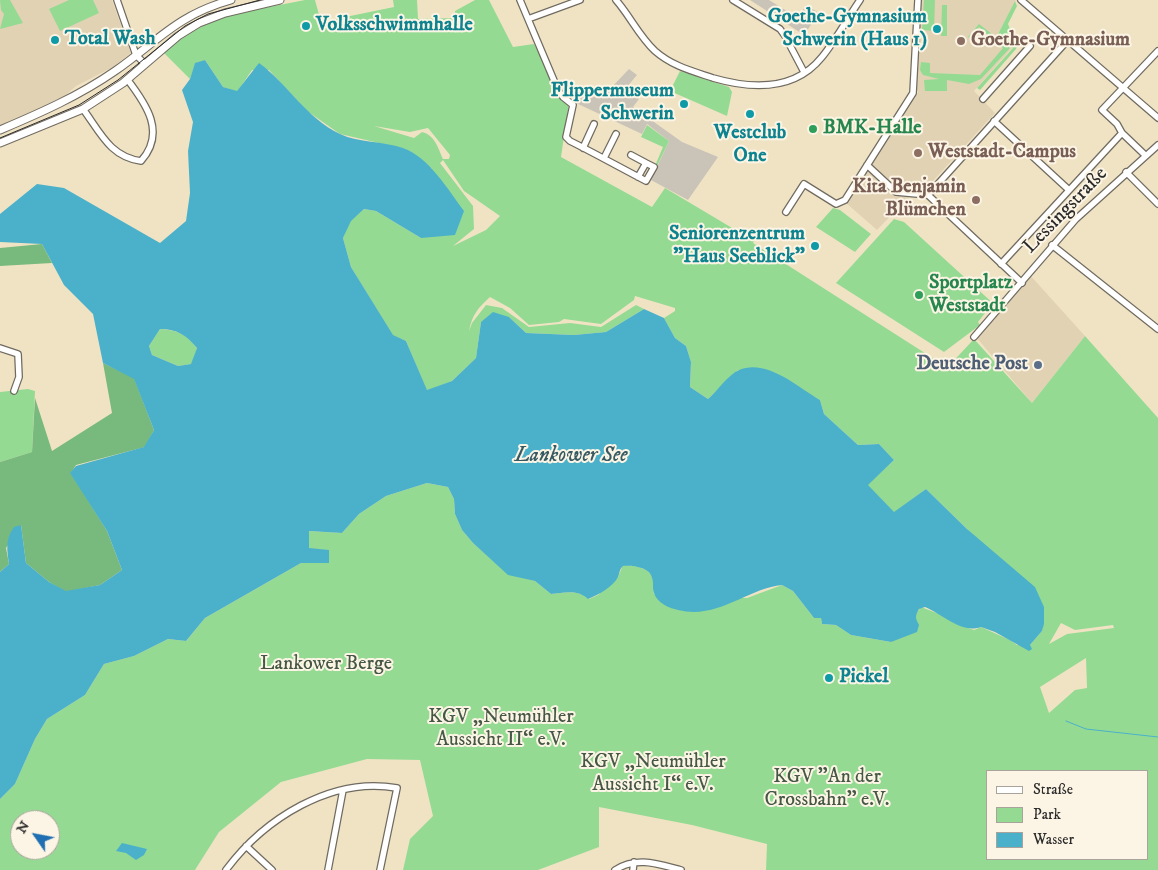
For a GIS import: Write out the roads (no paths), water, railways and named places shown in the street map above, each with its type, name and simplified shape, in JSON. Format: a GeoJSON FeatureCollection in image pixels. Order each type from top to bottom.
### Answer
{"type":"FeatureCollection","features":[{"type":"Feature","properties":{"kind":"street"},"geometry":{"type":"LineString","coordinates":[[117,0],[136,55],[145,64]]}},
{"type":"Feature","properties":{"kind":"street"},"geometry":{"type":"LineString","coordinates":[[0,130],[81,93],[136,55],[181,20],[210,6],[231,0]]}},
{"type":"Feature","properties":{"kind":"street"},"geometry":{"type":"LineString","coordinates":[[0,143],[83,109],[127,79],[178,36],[199,23],[225,13],[280,0]]}},
{"type":"Feature","properties":{"kind":"street"},"geometry":{"type":"LineString","coordinates":[[520,0],[558,90],[573,105],[566,137],[646,181],[654,167],[631,155]]}},
{"type":"Feature","properties":{"kind":"street"},"geometry":{"type":"LineString","coordinates":[[528,20],[580,0]]}},
{"type":"Feature","properties":{"kind":"street"},"geometry":{"type":"LineString","coordinates":[[626,0],[618,2],[650,46],[678,66],[748,86],[780,83],[804,72],[822,58],[860,0]]}},
{"type":"Feature","properties":{"kind":"street"},"geometry":{"type":"LineString","coordinates":[[734,0],[780,29],[804,72]]}},
{"type":"Feature","properties":{"kind":"street"},"geometry":{"type":"LineString","coordinates":[[786,212],[804,184],[836,204],[841,204],[914,93],[918,0]]}},
{"type":"Feature","properties":{"kind":"street"},"geometry":{"type":"LineString","coordinates":[[1021,0],[1122,89],[1158,118]]}},
{"type":"Feature","properties":{"kind":"street"},"geometry":{"type":"LineString","coordinates":[[928,195],[1067,41]]}},
{"type":"Feature","properties":{"kind":"street"},"geometry":{"type":"LineString","coordinates":[[983,99],[1030,46]]}},
{"type":"Feature","properties":{"kind":"street"},"geometry":{"type":"LineString","coordinates":[[1145,155],[1102,110],[1158,51]]}},
{"type":"Feature","properties":{"kind":"street"},"geometry":{"type":"LineString","coordinates":[[83,109],[109,146],[119,155],[126,159],[141,161],[150,151],[154,138],[153,128],[140,95],[127,79]]}},
{"type":"Feature","properties":{"kind":"street"},"geometry":{"type":"LineString","coordinates":[[994,121],[1069,190]]}},
{"type":"Feature","properties":{"kind":"street"},"geometry":{"type":"LineString","coordinates":[[584,148],[594,124]]}},
{"type":"Feature","properties":{"kind":"street","name":"Lessingstraße"},"geometry":{"type":"LineString","coordinates":[[1001,264],[1122,133]]}},
{"type":"Feature","properties":{"kind":"street"},"geometry":{"type":"LineString","coordinates":[[604,158],[616,134]]}},
{"type":"Feature","properties":{"kind":"street","name":"Lessingstraße"},"geometry":{"type":"LineString","coordinates":[[974,337],[1022,283],[1052,245],[1126,172],[1158,145]]}},
{"type":"Feature","properties":{"kind":"street"},"geometry":{"type":"LineString","coordinates":[[867,166],[896,192],[928,195],[1022,283]]}},
{"type":"Feature","properties":{"kind":"street"},"geometry":{"type":"LineString","coordinates":[[1126,172],[1158,204]]}},
{"type":"Feature","properties":{"kind":"street"},"geometry":{"type":"LineString","coordinates":[[1052,245],[1158,328]]}},
{"type":"Feature","properties":{"kind":"street"},"geometry":{"type":"LineString","coordinates":[[0,348],[18,354],[19,377],[14,390]]}},
{"type":"Feature","properties":{"kind":"street"},"geometry":{"type":"LineString","coordinates":[[226,870],[246,846],[267,827],[289,812],[314,799],[343,790],[371,785],[397,788],[380,870]]}},
{"type":"Feature","properties":{"kind":"street"},"geometry":{"type":"LineString","coordinates":[[328,870],[343,790]]}},
{"type":"Feature","properties":{"kind":"street"},"geometry":{"type":"LineString","coordinates":[[246,846],[272,870]]}},
{"type":"Feature","properties":{"kind":"street"},"geometry":{"type":"LineString","coordinates":[[633,870],[634,862]]}},
{"type":"Feature","properties":{"kind":"street"},"geometry":{"type":"LineString","coordinates":[[615,870],[634,862],[657,864],[681,870]]}},
{"type":"Feature","properties":{"kind":"water","name":"Lankower See"},"geometry":{"type":"Polygon","coordinates":[[[205,60],[223,87],[237,91],[259,63],[317,119],[340,134],[363,141],[403,148],[412,152],[438,175],[464,211],[455,235],[421,238],[376,211],[364,209],[351,221],[343,238],[351,267],[393,335],[406,341],[427,390],[452,381],[476,358],[481,322],[493,312],[509,317],[526,333],[574,335],[606,332],[644,309],[664,318],[675,338],[686,346],[691,362],[690,387],[708,399],[735,372],[749,367],[760,368],[781,376],[820,400],[824,414],[858,445],[879,444],[894,460],[868,485],[894,512],[926,489],[967,529],[1035,587],[1044,607],[1044,624],[1042,631],[1030,645],[1032,649],[1029,651],[995,632],[981,627],[966,628],[959,626],[925,607],[919,609],[917,613],[916,619],[919,625],[917,632],[891,642],[851,635],[836,625],[822,624],[821,618],[814,618],[793,591],[782,585],[769,587],[706,611],[678,610],[658,600],[653,591],[651,574],[648,571],[631,566],[623,566],[613,584],[601,593],[588,599],[575,593],[551,594],[535,581],[508,575],[473,543],[462,530],[455,514],[454,499],[448,487],[427,483],[386,496],[359,514],[342,533],[309,531],[309,548],[329,550],[329,563],[301,563],[205,618],[186,641],[168,639],[134,656],[104,664],[85,695],[47,719],[35,739],[15,784],[0,799],[0,572],[9,564],[7,549],[11,531],[14,527],[21,525],[26,563],[49,582],[66,591],[100,585],[122,570],[107,531],[70,473],[76,466],[144,447],[154,430],[134,379],[103,363],[93,314],[64,285],[42,244],[0,242],[0,214],[37,184],[64,188],[160,243],[186,221],[190,193],[188,151],[193,122],[182,90],[190,79],[195,63],[205,60]],[[160,329],[149,346],[152,355],[178,366],[191,364],[197,348],[181,334],[171,330],[160,329]]]}},
{"type":"Feature","properties":{"kind":"water"},"geometry":{"type":"Polygon","coordinates":[[[122,843],[147,849],[144,855],[136,860],[126,853],[116,851],[122,843]]]}},
{"type":"Feature","properties":{"kind":"waterway"},"geometry":{"type":"LineString","coordinates":[[1066,721],[1086,729],[1158,737]]}},
{"type":"Feature","properties":{"kind":"tram line"},"geometry":{"type":"LineString","coordinates":[[0,138],[79,105],[118,80],[185,26],[208,14],[260,0]]}},
{"type":"Feature","properties":{"kind":"place","name":"Volksschwimmhalle"},"geometry":{"type":"Point","coordinates":[306,26]}},
{"type":"Feature","properties":{"kind":"place","name":"Goethe-Gymnasium Schwerin (Haus 1)"},"geometry":{"type":"Point","coordinates":[937,29]}},
{"type":"Feature","properties":{"kind":"place","name":"Total Wash"},"geometry":{"type":"Point","coordinates":[55,40]}},
{"type":"Feature","properties":{"kind":"place","name":"Goethe-Gymnasium"},"geometry":{"type":"Point","coordinates":[961,41]}},
{"type":"Feature","properties":{"kind":"place","name":"Flippermuseum Schwerin"},"geometry":{"type":"Point","coordinates":[684,104]}},
{"type":"Feature","properties":{"kind":"place","name":"Westclub One"},"geometry":{"type":"Point","coordinates":[750,114]}},
{"type":"Feature","properties":{"kind":"place","name":"BMK-Halle"},"geometry":{"type":"Point","coordinates":[813,129]}},
{"type":"Feature","properties":{"kind":"place","name":"Weststadt-Campus"},"geometry":{"type":"Point","coordinates":[918,153]}},
{"type":"Feature","properties":{"kind":"place","name":"Kita Benjamin Blümchen"},"geometry":{"type":"Point","coordinates":[976,200]}},
{"type":"Feature","properties":{"kind":"place","name":"Seniorenzentrum \"Haus Seeblick\""},"geometry":{"type":"Point","coordinates":[815,246]}},
{"type":"Feature","properties":{"kind":"place","name":"Sportplatz Weststadt"},"geometry":{"type":"Point","coordinates":[919,295]}},
{"type":"Feature","properties":{"kind":"place","name":"Deutsche Post"},"geometry":{"type":"Point","coordinates":[1038,365]}},
{"type":"Feature","properties":{"kind":"place","name":"Pickel"},"geometry":{"type":"Point","coordinates":[829,678]}},
{"type":"Feature","properties":{"kind":"park label","name":"Lankower Berge"},"geometry":{"type":"Point","coordinates":[326,665]}},
{"type":"Feature","properties":{"kind":"park label","name":"KGV „Neumühler Aussicht II“ e.V."},"geometry":{"type":"Point","coordinates":[501,730]}},
{"type":"Feature","properties":{"kind":"park label","name":"KGV „Neumühler Aussicht I“ e.V."},"geometry":{"type":"Point","coordinates":[653,774]}},
{"type":"Feature","properties":{"kind":"park label","name":"KGV \"An der Crossbahn\" e.V."},"geometry":{"type":"Point","coordinates":[827,790]}}]}
